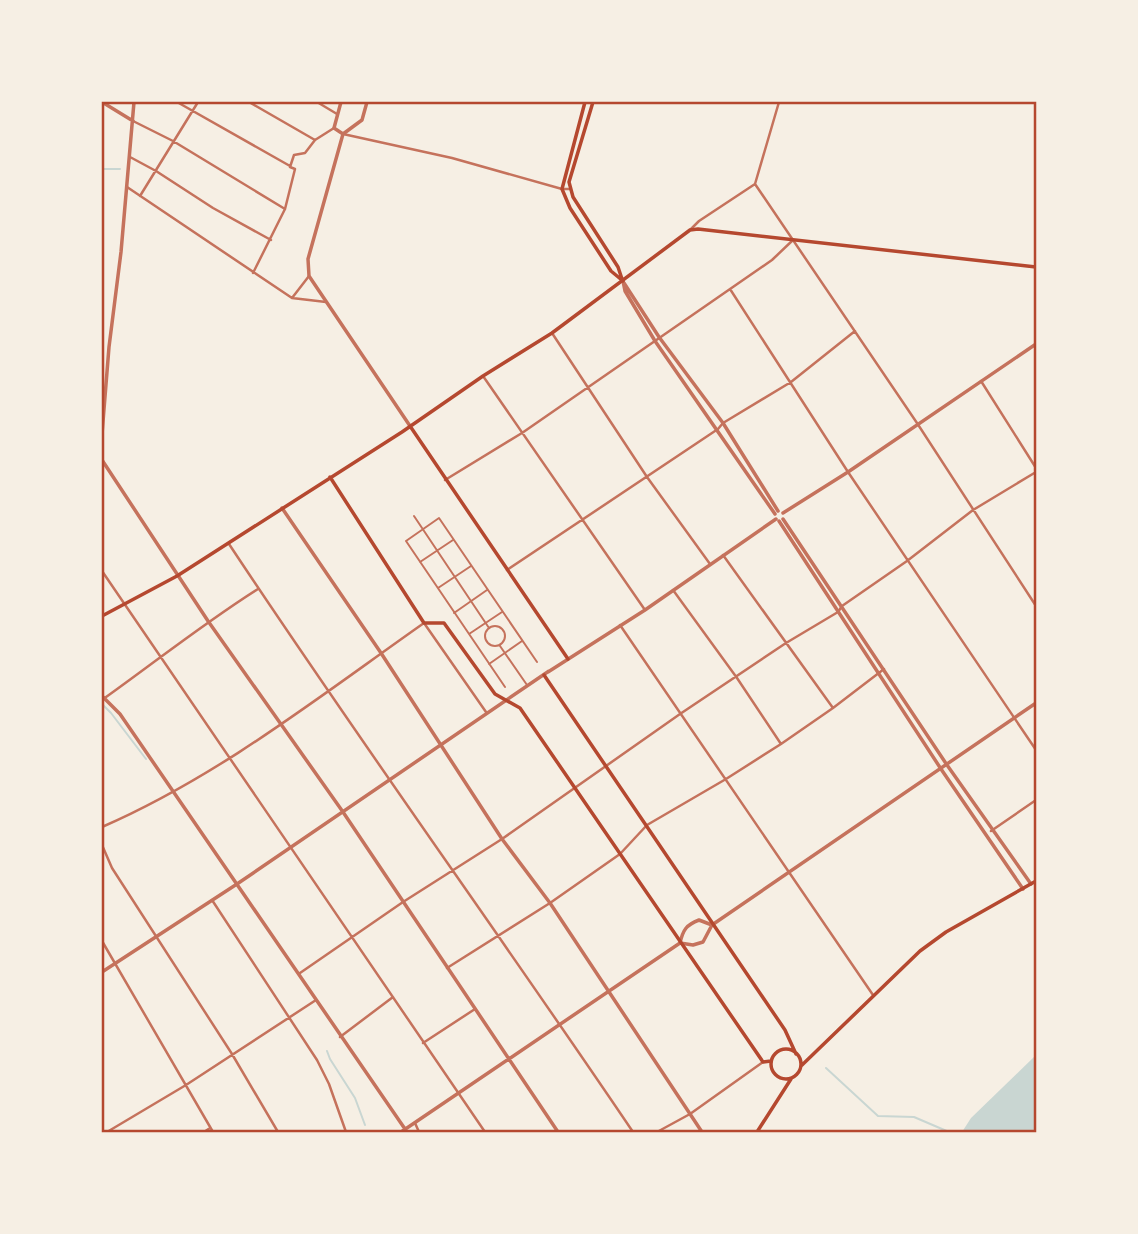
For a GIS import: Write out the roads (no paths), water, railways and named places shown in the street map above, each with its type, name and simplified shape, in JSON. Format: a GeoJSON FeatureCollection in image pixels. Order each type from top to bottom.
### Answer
{"type":"FeatureCollection","features":[{"type":"Feature","properties":{"kind":"main road"},"geometry":{"type":"LineString","coordinates":[[585,102],[562,189],[569,208],[611,271],[623,281]]}},
{"type":"Feature","properties":{"kind":"main road"},"geometry":{"type":"LineString","coordinates":[[593,102],[569,182],[570,189],[618,267],[623,281]]}},
{"type":"Feature","properties":{"kind":"main road"},"geometry":{"type":"LineString","coordinates":[[102,616],[177,576],[552,333],[690,230],[1037,267]]}},
{"type":"Feature","properties":{"kind":"main road"},"geometry":{"type":"LineString","coordinates":[[410,426],[568,659]]}},
{"type":"Feature","properties":{"kind":"main road"},"geometry":{"type":"LineString","coordinates":[[330,477],[424,622],[444,623],[495,694],[520,708],[763,1062],[771,1061]]}},
{"type":"Feature","properties":{"kind":"main road"},"geometry":{"type":"LineString","coordinates":[[544,675],[785,1030],[801,1066]]}},
{"type":"Feature","properties":{"kind":"main road"},"geometry":{"type":"LineString","coordinates":[[757,1132],[801,1066],[920,951],[946,932],[1037,881]]}},
{"type":"Feature","properties":{"kind":"main road"},"geometry":{"type":"LineString","coordinates":[[791,1079],[782,1079],[774,1074],[771,1061],[776,1053],[784,1049],[796,1054]]}},
{"type":"Feature","properties":{"kind":"street"},"geometry":{"type":"LineString","coordinates":[[102,102],[173,141],[285,209]]}},
{"type":"Feature","properties":{"kind":"street"},"geometry":{"type":"LineString","coordinates":[[102,431],[134,102]]}},
{"type":"Feature","properties":{"kind":"street"},"geometry":{"type":"LineString","coordinates":[[177,102],[295,169],[285,209],[253,274]]}},
{"type":"Feature","properties":{"kind":"street"},"geometry":{"type":"LineString","coordinates":[[141,195],[198,102]]}},
{"type":"Feature","properties":{"kind":"street"},"geometry":{"type":"LineString","coordinates":[[249,102],[315,140]]}},
{"type":"Feature","properties":{"kind":"street"},"geometry":{"type":"LineString","coordinates":[[317,102],[337,114]]}},
{"type":"Feature","properties":{"kind":"street"},"geometry":{"type":"LineString","coordinates":[[290,166],[294,155],[305,153],[315,140],[334,128],[341,102]]}},
{"type":"Feature","properties":{"kind":"street"},"geometry":{"type":"LineString","coordinates":[[367,102],[362,120],[343,134],[308,259],[309,276],[410,426]]}},
{"type":"Feature","properties":{"kind":"street"},"geometry":{"type":"LineString","coordinates":[[690,230],[699,221],[755,184],[779,102]]}},
{"type":"Feature","properties":{"kind":"street"},"geometry":{"type":"LineString","coordinates":[[334,128],[343,134],[453,158],[570,189]]}},
{"type":"Feature","properties":{"kind":"street"},"geometry":{"type":"LineString","coordinates":[[130,157],[271,240]]}},
{"type":"Feature","properties":{"kind":"street"},"geometry":{"type":"LineString","coordinates":[[755,184],[1037,606]]}},
{"type":"Feature","properties":{"kind":"street"},"geometry":{"type":"LineString","coordinates":[[127,187],[292,299],[326,302]]}},
{"type":"Feature","properties":{"kind":"street"},"geometry":{"type":"LineString","coordinates":[[445,480],[522,433],[772,260],[793,240]]}},
{"type":"Feature","properties":{"kind":"street"},"geometry":{"type":"LineString","coordinates":[[292,299],[309,276]]}},
{"type":"Feature","properties":{"kind":"street"},"geometry":{"type":"LineString","coordinates":[[623,281],[625,291],[657,339],[842,606],[991,831],[1031,884]]}},
{"type":"Feature","properties":{"kind":"street"},"geometry":{"type":"LineString","coordinates":[[730,289],[907,561],[1037,750]]}},
{"type":"Feature","properties":{"kind":"street"},"geometry":{"type":"LineString","coordinates":[[507,570],[718,429],[723,423],[791,382],[855,331]]}},
{"type":"Feature","properties":{"kind":"street"},"geometry":{"type":"LineString","coordinates":[[552,333],[647,477],[710,564]]}},
{"type":"Feature","properties":{"kind":"street"},"geometry":{"type":"LineString","coordinates":[[657,339],[723,423],[838,612],[1023,889]]}},
{"type":"Feature","properties":{"kind":"street"},"geometry":{"type":"LineString","coordinates":[[102,972],[237,884],[486,712],[645,610],[779,516],[1037,344]]}},
{"type":"Feature","properties":{"kind":"street"},"geometry":{"type":"LineString","coordinates":[[483,376],[645,610]]}},
{"type":"Feature","properties":{"kind":"street"},"geometry":{"type":"LineString","coordinates":[[298,975],[403,902],[502,839],[680,714],[786,643],[838,612],[842,606],[974,510],[1037,470],[981,381]]}},
{"type":"Feature","properties":{"kind":"street"},"geometry":{"type":"LineString","coordinates":[[102,460],[177,576],[343,812],[558,1132]]}},
{"type":"Feature","properties":{"kind":"street"},"geometry":{"type":"LineString","coordinates":[[282,508],[381,653],[502,839],[550,903],[702,1132]]}},
{"type":"Feature","properties":{"kind":"street"},"geometry":{"type":"LineString","coordinates":[[414,516],[489,628]]}},
{"type":"Feature","properties":{"kind":"street"},"geometry":{"type":"LineString","coordinates":[[505,687],[405,541],[439,518],[537,662]]}},
{"type":"Feature","properties":{"kind":"street"},"geometry":{"type":"LineString","coordinates":[[420,562],[454,539]]}},
{"type":"Feature","properties":{"kind":"street"},"geometry":{"type":"LineString","coordinates":[[228,543],[633,1132]]}},
{"type":"Feature","properties":{"kind":"street"},"geometry":{"type":"LineString","coordinates":[[723,555],[833,708]]}},
{"type":"Feature","properties":{"kind":"street"},"geometry":{"type":"LineString","coordinates":[[438,588],[471,565]]}},
{"type":"Feature","properties":{"kind":"street"},"geometry":{"type":"LineString","coordinates":[[102,571],[485,1132]]}},
{"type":"Feature","properties":{"kind":"street"},"geometry":{"type":"LineString","coordinates":[[258,589],[208,621],[161,658],[102,698],[120,714],[403,1131],[680,943],[683,931],[690,924],[699,920],[712,925]]}},
{"type":"Feature","properties":{"kind":"street"},"geometry":{"type":"LineString","coordinates":[[454,613],[488,590]]}},
{"type":"Feature","properties":{"kind":"street"},"geometry":{"type":"LineString","coordinates":[[673,590],[781,744]]}},
{"type":"Feature","properties":{"kind":"street"},"geometry":{"type":"LineString","coordinates":[[469,634],[503,611]]}},
{"type":"Feature","properties":{"kind":"street"},"geometry":{"type":"LineString","coordinates":[[102,827],[174,792],[228,759],[328,692],[424,622],[486,712]]}},
{"type":"Feature","properties":{"kind":"street"},"geometry":{"type":"LineString","coordinates":[[620,625],[873,995]]}},
{"type":"Feature","properties":{"kind":"street"},"geometry":{"type":"LineString","coordinates":[[499,627],[504,631],[505,639],[500,645],[493,646],[486,640],[485,633],[489,628],[499,627]]}},
{"type":"Feature","properties":{"kind":"street"},"geometry":{"type":"LineString","coordinates":[[489,664],[523,640]]}},
{"type":"Feature","properties":{"kind":"street"},"geometry":{"type":"LineString","coordinates":[[500,645],[528,686]]}},
{"type":"Feature","properties":{"kind":"street"},"geometry":{"type":"LineString","coordinates":[[447,968],[550,903],[620,854],[647,825],[781,744],[884,669]]}},
{"type":"Feature","properties":{"kind":"street"},"geometry":{"type":"LineString","coordinates":[[544,675],[549,671]]}},
{"type":"Feature","properties":{"kind":"street"},"geometry":{"type":"LineString","coordinates":[[680,943],[693,945],[703,942],[712,925],[1037,703]]}},
{"type":"Feature","properties":{"kind":"street"},"geometry":{"type":"LineString","coordinates":[[991,831],[1037,800]]}},
{"type":"Feature","properties":{"kind":"street"},"geometry":{"type":"LineString","coordinates":[[102,845],[113,868],[232,1054],[278,1132]]}},
{"type":"Feature","properties":{"kind":"street"},"geometry":{"type":"LineString","coordinates":[[211,899],[317,1060],[329,1084],[346,1132]]}},
{"type":"Feature","properties":{"kind":"street"},"geometry":{"type":"LineString","coordinates":[[102,941],[213,1132]]}},
{"type":"Feature","properties":{"kind":"street"},"geometry":{"type":"LineString","coordinates":[[340,1037],[393,996]]}},
{"type":"Feature","properties":{"kind":"street"},"geometry":{"type":"LineString","coordinates":[[107,1132],[186,1085],[316,1000]]}},
{"type":"Feature","properties":{"kind":"street"},"geometry":{"type":"LineString","coordinates":[[423,1043],[475,1009]]}},
{"type":"Feature","properties":{"kind":"street"},"geometry":{"type":"LineString","coordinates":[[657,1132],[690,1114],[763,1062]]}},
{"type":"Feature","properties":{"kind":"street"},"geometry":{"type":"LineString","coordinates":[[415,1123],[419,1132]]}},
{"type":"Feature","properties":{"kind":"street"},"geometry":{"type":"LineString","coordinates":[[204,1132],[210,1128]]}},
{"type":"Feature","properties":{"kind":"waterway"},"geometry":{"type":"LineString","coordinates":[[102,169],[120,169]]}},
{"type":"Feature","properties":{"kind":"waterway"},"geometry":{"type":"LineString","coordinates":[[102,704],[146,759]]}},
{"type":"Feature","properties":{"kind":"waterway"},"geometry":{"type":"LineString","coordinates":[[327,1051],[355,1098],[365,1125]]}},
{"type":"Feature","properties":{"kind":"waterway"},"geometry":{"type":"LineString","coordinates":[[826,1068],[878,1116],[914,1117],[949,1132]]}}]}
